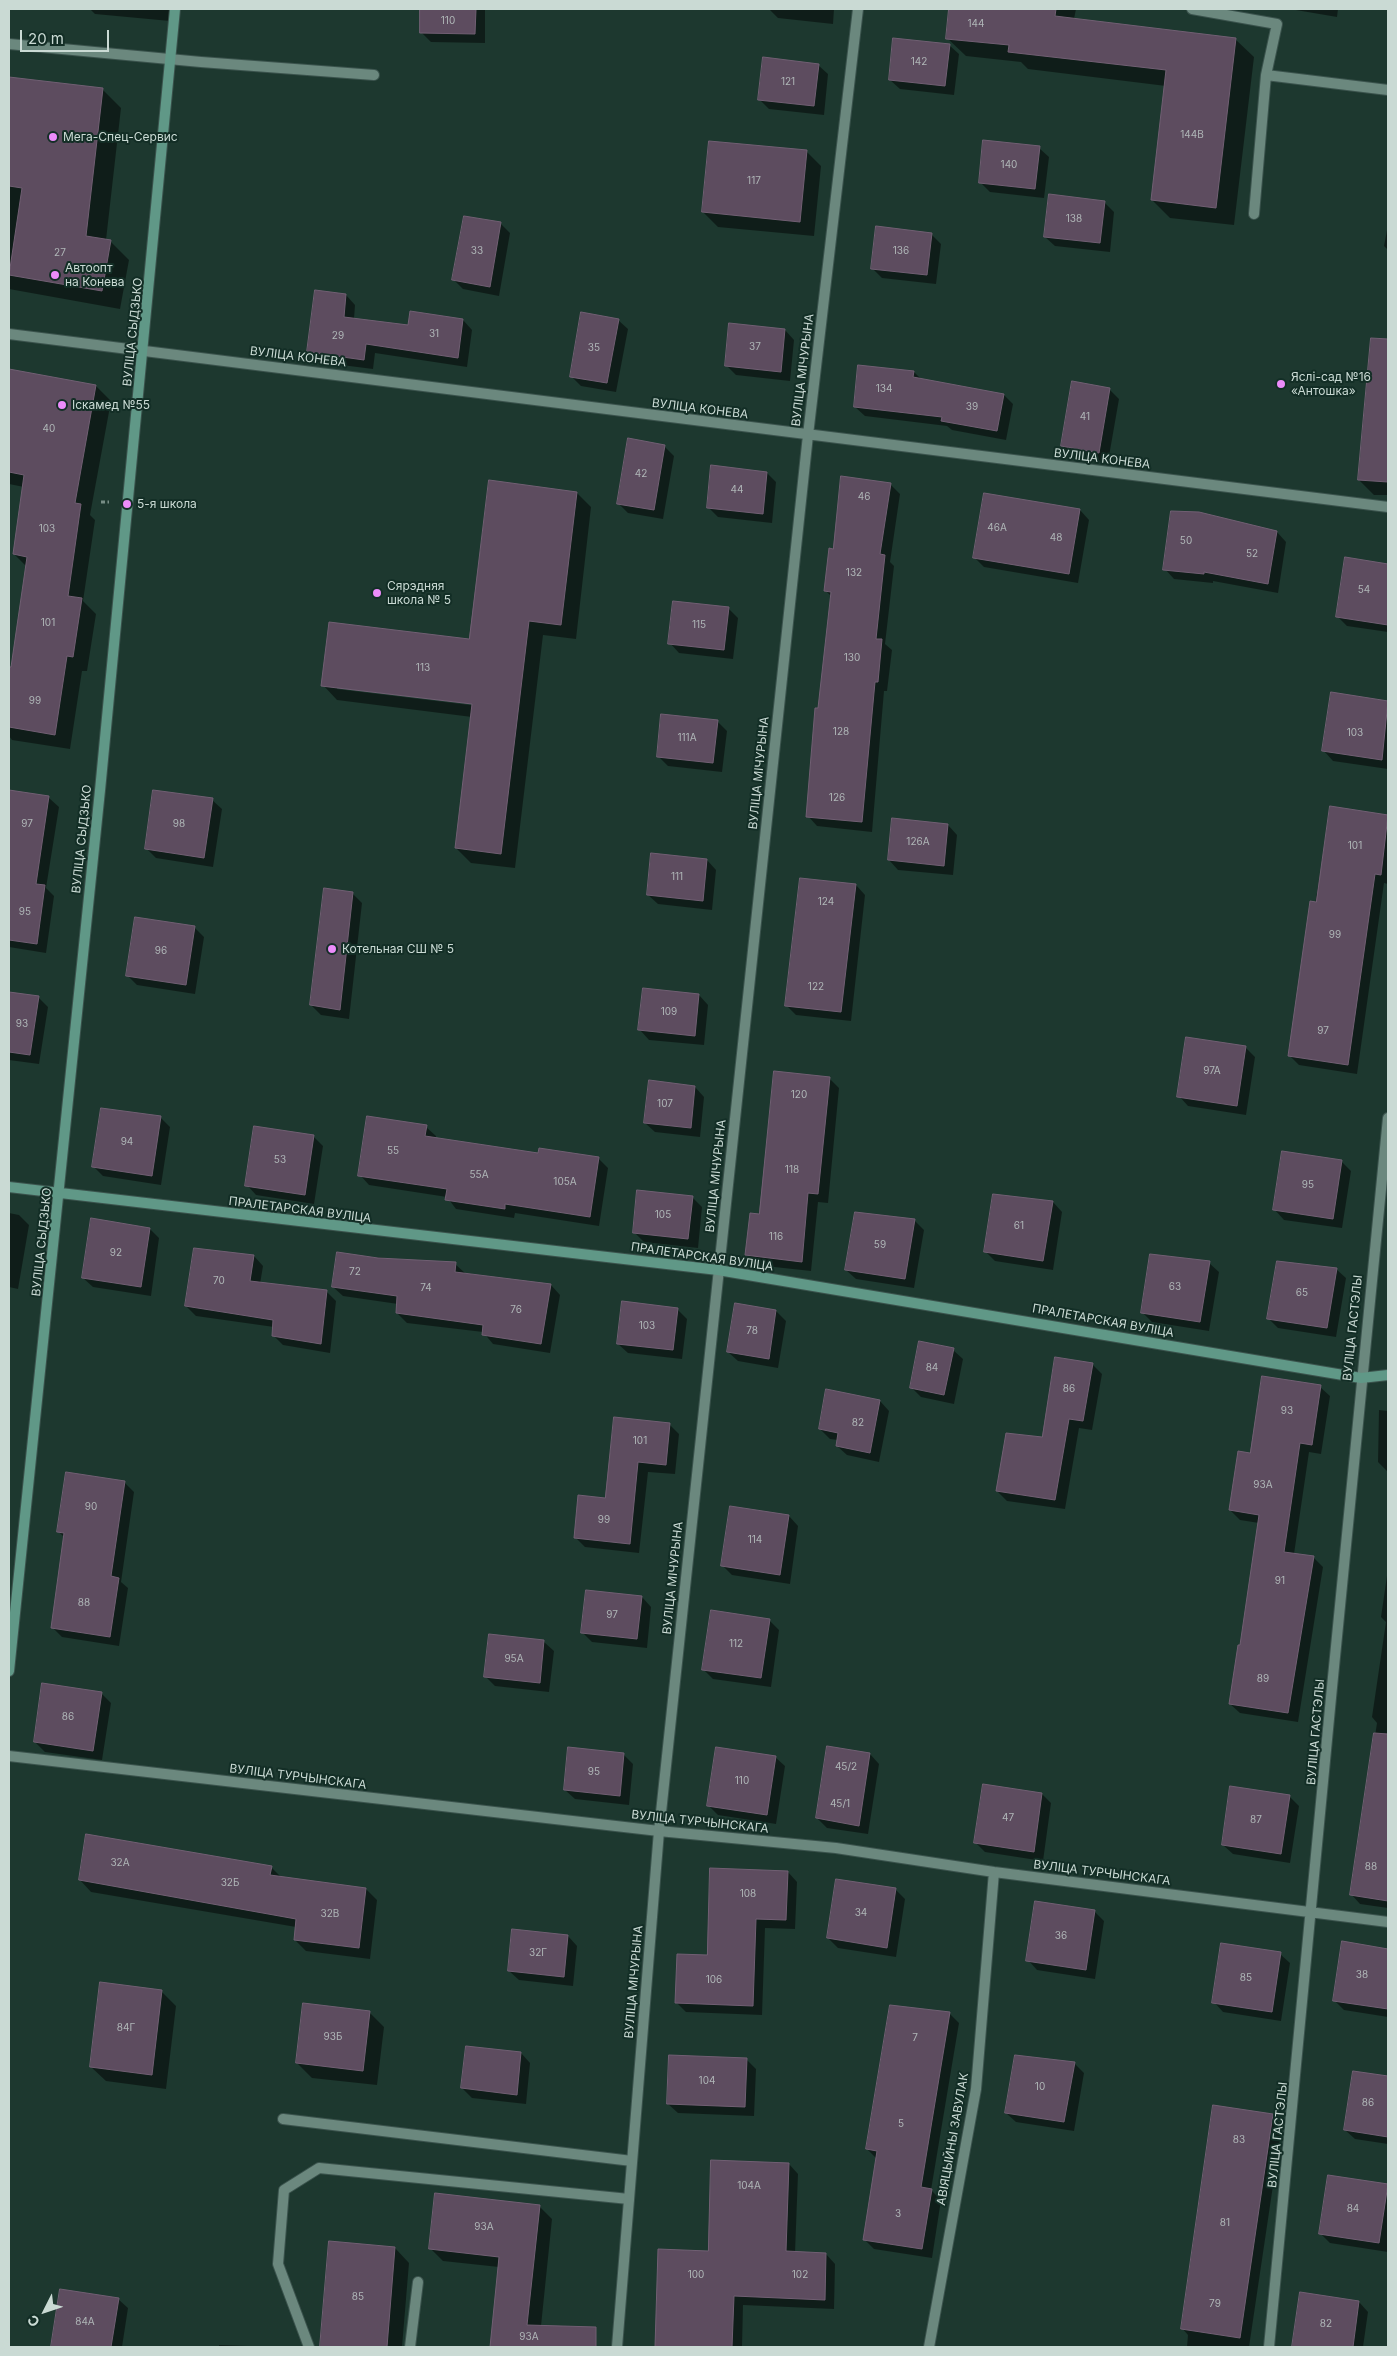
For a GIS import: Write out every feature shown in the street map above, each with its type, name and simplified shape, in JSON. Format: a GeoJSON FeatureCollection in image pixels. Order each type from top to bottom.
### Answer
{"type":"FeatureCollection","features":[{"type":"Feature","properties":{"kind":"street","name":"ВУЛІЦА СЫДЗЬКО"},"geometry":{"type":"LineString","coordinates":[[9,1671],[60,1195],[144,350],[175,9]]}},
{"type":"Feature","properties":{"kind":"street","name":"ВУЛІЦА МІЧУРЫНА"},"geometry":{"type":"LineString","coordinates":[[617,2347],[659,1831],[808,435],[858,9]]}},
{"type":"Feature","properties":{"kind":"street"},"geometry":{"type":"LineString","coordinates":[[1192,9],[1277,24],[1266,75],[1254,214]]}},
{"type":"Feature","properties":{"kind":"street"},"geometry":{"type":"LineString","coordinates":[[9,44],[374,75]]}},
{"type":"Feature","properties":{"kind":"street"},"geometry":{"type":"LineString","coordinates":[[1266,75],[1388,90]]}},
{"type":"Feature","properties":{"kind":"street","name":"ВУЛІЦА КОНЕВА"},"geometry":{"type":"LineString","coordinates":[[9,334],[1388,507]]}},
{"type":"Feature","properties":{"kind":"street","name":"ВУЛІЦА ГАСТЭЛЫ"},"geometry":{"type":"LineString","coordinates":[[1269,2347],[1312,1911],[1361,1378],[1388,1118]]}},
{"type":"Feature","properties":{"kind":"street","name":"ПРАЛЕТАРСКАЯ ВУЛІЦА"},"geometry":{"type":"LineString","coordinates":[[9,1188],[718,1270],[1361,1378],[1388,1375]]}},
{"type":"Feature","properties":{"kind":"street","name":"ВУЛІЦА ТУРЧЫНСКАГА"},"geometry":{"type":"LineString","coordinates":[[9,1756],[659,1831],[836,1848],[994,1872],[1388,1922]]}},
{"type":"Feature","properties":{"kind":"street","name":"АВІЯЦЫЙНЫ ЗАВУЛАК"},"geometry":{"type":"LineString","coordinates":[[929,2347],[976,2090],[994,1872]]}},
{"type":"Feature","properties":{"kind":"street"},"geometry":{"type":"LineString","coordinates":[[283,2119],[632,2161]]}},
{"type":"Feature","properties":{"kind":"street"},"geometry":{"type":"LineString","coordinates":[[309,2347],[278,2264],[284,2190],[319,2168],[629,2199]]}},
{"type":"Feature","properties":{"kind":"street"},"geometry":{"type":"LineString","coordinates":[[410,2347],[418,2282]]}},
{"type":"Feature","properties":{"kind":"building"},"geometry":{"type":"Polygon","coordinates":[[[420,9],[476,9],[475,34],[420,33],[420,9]]]}},
{"type":"Feature","properties":{"kind":"building"},"geometry":{"type":"Polygon","coordinates":[[[949,9],[1056,9],[1055,16],[1236,38],[1216,208],[1151,200],[1166,70],[1008,52],[1009,45],[946,39],[949,9]]]}},
{"type":"Feature","properties":{"kind":"building"},"geometry":{"type":"Polygon","coordinates":[[[893,38],[950,44],[945,86],[889,80],[893,38]]]}},
{"type":"Feature","properties":{"kind":"building"},"geometry":{"type":"Polygon","coordinates":[[[763,57],[819,64],[814,106],[758,100],[763,57]]]}},
{"type":"Feature","properties":{"kind":"building"},"geometry":{"type":"Polygon","coordinates":[[[9,77],[103,88],[86,236],[111,240],[102,291],[9,275],[22,188],[9,186],[9,77]]]}},
{"type":"Feature","properties":{"kind":"building"},"geometry":{"type":"Polygon","coordinates":[[[983,140],[1040,146],[1035,189],[979,183],[983,140]]]}},
{"type":"Feature","properties":{"kind":"building"},"geometry":{"type":"Polygon","coordinates":[[[709,141],[807,150],[800,222],[702,212],[709,141]]]}},
{"type":"Feature","properties":{"kind":"building"},"geometry":{"type":"Polygon","coordinates":[[[1049,194],[1105,201],[1100,243],[1044,237],[1049,194]]]}},
{"type":"Feature","properties":{"kind":"building"},"geometry":{"type":"Polygon","coordinates":[[[464,216],[501,222],[490,287],[452,280],[464,216]]]}},
{"type":"Feature","properties":{"kind":"building"},"geometry":{"type":"Polygon","coordinates":[[[876,226],[932,233],[927,275],[871,269],[876,226]]]}},
{"type":"Feature","properties":{"kind":"building"},"geometry":{"type":"Polygon","coordinates":[[[315,290],[346,294],[344,317],[408,325],[410,311],[463,319],[458,358],[366,344],[364,360],[307,352],[315,290]]]}},
{"type":"Feature","properties":{"kind":"building"},"geometry":{"type":"Polygon","coordinates":[[[581,312],[619,319],[607,383],[570,377],[581,312]]]}},
{"type":"Feature","properties":{"kind":"building"},"geometry":{"type":"Polygon","coordinates":[[[729,323],[785,329],[781,372],[725,366],[729,323]]]}},
{"type":"Feature","properties":{"kind":"building"},"geometry":{"type":"Polygon","coordinates":[[[1371,338],[1388,339],[1388,482],[1358,480],[1371,338]]]}},
{"type":"Feature","properties":{"kind":"building"},"geometry":{"type":"Polygon","coordinates":[[[858,365],[914,371],[913,377],[1004,394],[997,431],[941,421],[942,417],[854,407],[858,365]]]}},
{"type":"Feature","properties":{"kind":"building"},"geometry":{"type":"Polygon","coordinates":[[[9,369],[96,385],[75,503],[81,504],[68,596],[82,598],[73,657],[67,656],[55,735],[9,727],[9,667],[11,667],[27,557],[13,554],[24,475],[9,472],[9,369]]]}},
{"type":"Feature","properties":{"kind":"building"},"geometry":{"type":"Polygon","coordinates":[[[1072,381],[1110,388],[1099,453],[1061,446],[1072,381]]]}},
{"type":"Feature","properties":{"kind":"building"},"geometry":{"type":"Polygon","coordinates":[[[628,438],[665,445],[654,510],[617,504],[628,438]]]}},
{"type":"Feature","properties":{"kind":"building"},"geometry":{"type":"Polygon","coordinates":[[[711,465],[767,472],[763,514],[707,508],[711,465]]]}},
{"type":"Feature","properties":{"kind":"building"},"geometry":{"type":"Polygon","coordinates":[[[841,476],[891,483],[880,554],[885,555],[876,639],[882,639],[878,682],[875,682],[862,822],[806,817],[815,708],[818,708],[831,592],[824,591],[829,548],[833,549],[841,476]]]}},
{"type":"Feature","properties":{"kind":"building"},"geometry":{"type":"Polygon","coordinates":[[[489,480],[577,492],[561,625],[529,621],[501,854],[455,848],[472,704],[321,686],[329,622],[469,639],[489,480]]]}},
{"type":"Feature","properties":{"kind":"building"},"geometry":{"type":"Polygon","coordinates":[[[984,493],[1080,509],[1069,574],[973,558],[984,493]]]}},
{"type":"Feature","properties":{"kind":"building"},"geometry":{"type":"Polygon","coordinates":[[[1171,511],[1199,512],[1277,531],[1268,584],[1204,572],[1204,574],[1163,570],[1171,511]]]}},
{"type":"Feature","properties":{"kind":"building"},"geometry":{"type":"Polygon","coordinates":[[[1345,557],[1388,564],[1388,625],[1336,617],[1345,557]]]}},
{"type":"Feature","properties":{"kind":"building"},"geometry":{"type":"Polygon","coordinates":[[[673,601],[729,607],[724,650],[668,644],[673,601]]]}},
{"type":"Feature","properties":{"kind":"building"},"geometry":{"type":"Polygon","coordinates":[[[1331,692],[1388,701],[1382,760],[1322,751],[1331,692]]]}},
{"type":"Feature","properties":{"kind":"building"},"geometry":{"type":"Polygon","coordinates":[[[661,714],[718,720],[713,763],[657,757],[661,714]]]}},
{"type":"Feature","properties":{"kind":"building"},"geometry":{"type":"Polygon","coordinates":[[[9,790],[49,796],[36,884],[45,885],[37,944],[9,940],[9,790]]]}},
{"type":"Feature","properties":{"kind":"building"},"geometry":{"type":"Polygon","coordinates":[[[153,790],[213,798],[204,858],[145,849],[153,790]]]}},
{"type":"Feature","properties":{"kind":"building"},"geometry":{"type":"Polygon","coordinates":[[[1330,806],[1388,815],[1381,875],[1375,874],[1348,1065],[1288,1056],[1310,901],[1316,902],[1330,806]]]}},
{"type":"Feature","properties":{"kind":"building"},"geometry":{"type":"Polygon","coordinates":[[[892,818],[948,824],[944,866],[888,860],[892,818]]]}},
{"type":"Feature","properties":{"kind":"building"},"geometry":{"type":"Polygon","coordinates":[[[651,853],[707,859],[703,901],[647,895],[651,853]]]}},
{"type":"Feature","properties":{"kind":"building"},"geometry":{"type":"Polygon","coordinates":[[[800,878],[856,884],[841,1012],[785,1006],[800,878]]]}},
{"type":"Feature","properties":{"kind":"building","name":"Котельная СШ № 5"},"geometry":{"type":"Polygon","coordinates":[[[324,888],[353,892],[340,1010],[310,1005],[324,888]]]}},
{"type":"Feature","properties":{"kind":"building"},"geometry":{"type":"Polygon","coordinates":[[[135,917],[195,926],[186,985],[126,976],[135,917]]]}},
{"type":"Feature","properties":{"kind":"building"},"geometry":{"type":"Polygon","coordinates":[[[643,988],[699,994],[695,1036],[638,1030],[643,988]]]}},
{"type":"Feature","properties":{"kind":"building"},"geometry":{"type":"Polygon","coordinates":[[[9,992],[39,996],[30,1055],[9,1052],[9,992]]]}},
{"type":"Feature","properties":{"kind":"building"},"geometry":{"type":"Polygon","coordinates":[[[1186,1037],[1246,1046],[1237,1106],[1177,1097],[1186,1037]]]}},
{"type":"Feature","properties":{"kind":"building"},"geometry":{"type":"Polygon","coordinates":[[[774,1071],[830,1077],[818,1194],[808,1193],[802,1262],[745,1255],[750,1213],[759,1214],[774,1071]]]}},
{"type":"Feature","properties":{"kind":"building"},"geometry":{"type":"Polygon","coordinates":[[[649,1080],[695,1086],[691,1128],[644,1123],[649,1080]]]}},
{"type":"Feature","properties":{"kind":"building"},"geometry":{"type":"Polygon","coordinates":[[[101,1108],[161,1116],[152,1176],[92,1167],[101,1108]]]}},
{"type":"Feature","properties":{"kind":"building"},"geometry":{"type":"Polygon","coordinates":[[[367,1116],[427,1125],[425,1136],[538,1153],[539,1148],[599,1157],[590,1217],[505,1204],[505,1209],[445,1200],[447,1189],[358,1176],[367,1116]]]}},
{"type":"Feature","properties":{"kind":"building"},"geometry":{"type":"Polygon","coordinates":[[[254,1126],[314,1135],[305,1195],[245,1186],[254,1126]]]}},
{"type":"Feature","properties":{"kind":"building"},"geometry":{"type":"Polygon","coordinates":[[[1282,1151],[1342,1160],[1333,1219],[1273,1210],[1282,1151]]]}},
{"type":"Feature","properties":{"kind":"building"},"geometry":{"type":"Polygon","coordinates":[[[637,1190],[693,1196],[688,1239],[633,1233],[637,1190]]]}},
{"type":"Feature","properties":{"kind":"building"},"geometry":{"type":"Polygon","coordinates":[[[993,1194],[1053,1201],[1043,1261],[984,1252],[993,1194]]]}},
{"type":"Feature","properties":{"kind":"building"},"geometry":{"type":"Polygon","coordinates":[[[855,1212],[915,1219],[905,1279],[845,1270],[855,1212]]]}},
{"type":"Feature","properties":{"kind":"building"},"geometry":{"type":"Polygon","coordinates":[[[91,1218],[150,1228],[141,1287],[82,1278],[91,1218]]]}},
{"type":"Feature","properties":{"kind":"building"},"geometry":{"type":"Polygon","coordinates":[[[194,1248],[254,1255],[250,1281],[327,1290],[321,1344],[272,1336],[273,1320],[185,1306],[194,1248]]]}},
{"type":"Feature","properties":{"kind":"building"},"geometry":{"type":"Polygon","coordinates":[[[337,1252],[378,1258],[456,1262],[455,1272],[551,1284],[541,1344],[482,1335],[483,1325],[396,1313],[397,1296],[332,1287],[337,1252]]]}},
{"type":"Feature","properties":{"kind":"building"},"geometry":{"type":"Polygon","coordinates":[[[1150,1254],[1210,1261],[1200,1322],[1141,1313],[1150,1254]]]}},
{"type":"Feature","properties":{"kind":"building"},"geometry":{"type":"Polygon","coordinates":[[[1277,1261],[1337,1268],[1327,1328],[1267,1319],[1277,1261]]]}},
{"type":"Feature","properties":{"kind":"building"},"geometry":{"type":"Polygon","coordinates":[[[622,1301],[678,1308],[673,1350],[617,1344],[622,1301]]]}},
{"type":"Feature","properties":{"kind":"building"},"geometry":{"type":"Polygon","coordinates":[[[735,1303],[776,1310],[769,1359],[727,1352],[735,1303]]]}},
{"type":"Feature","properties":{"kind":"building"},"geometry":{"type":"Polygon","coordinates":[[[919,1341],[954,1348],[944,1395],[910,1388],[919,1341]]]}},
{"type":"Feature","properties":{"kind":"building"},"geometry":{"type":"Polygon","coordinates":[[[1055,1357],[1093,1363],[1083,1421],[1069,1419],[1055,1500],[996,1491],[1006,1433],[1042,1437],[1055,1357]]]}},
{"type":"Feature","properties":{"kind":"building"},"geometry":{"type":"Polygon","coordinates":[[[1262,1376],[1321,1385],[1312,1445],[1300,1443],[1284,1552],[1314,1556],[1288,1713],[1229,1704],[1238,1645],[1240,1645],[1259,1515],[1229,1510],[1238,1451],[1250,1453],[1262,1376]]]}},
{"type":"Feature","properties":{"kind":"building"},"geometry":{"type":"Polygon","coordinates":[[[826,1389],[880,1400],[870,1453],[836,1446],[838,1433],[819,1429],[826,1389]]]}},
{"type":"Feature","properties":{"kind":"building"},"geometry":{"type":"Polygon","coordinates":[[[614,1417],[670,1423],[666,1465],[638,1462],[630,1544],[574,1538],[578,1495],[605,1498],[614,1417]]]}},
{"type":"Feature","properties":{"kind":"building"},"geometry":{"type":"Polygon","coordinates":[[[66,1472],[125,1481],[111,1576],[119,1578],[110,1637],[51,1628],[64,1533],[57,1532],[66,1472]]]}},
{"type":"Feature","properties":{"kind":"building"},"geometry":{"type":"Polygon","coordinates":[[[730,1506],[789,1515],[780,1575],[721,1566],[730,1506]]]}},
{"type":"Feature","properties":{"kind":"building"},"geometry":{"type":"Polygon","coordinates":[[[586,1590],[642,1596],[637,1639],[581,1633],[586,1590]]]}},
{"type":"Feature","properties":{"kind":"building"},"geometry":{"type":"Polygon","coordinates":[[[711,1610],[770,1619],[761,1678],[702,1670],[711,1610]]]}},
{"type":"Feature","properties":{"kind":"building"},"geometry":{"type":"Polygon","coordinates":[[[489,1634],[544,1640],[540,1683],[484,1677],[489,1634]]]}},
{"type":"Feature","properties":{"kind":"building"},"geometry":{"type":"Polygon","coordinates":[[[42,1683],[102,1692],[93,1751],[34,1742],[42,1683]]]}},
{"type":"Feature","properties":{"kind":"building"},"geometry":{"type":"Polygon","coordinates":[[[1374,1733],[1388,1734],[1388,1901],[1350,1895],[1374,1733]]]}},
{"type":"Feature","properties":{"kind":"building"},"geometry":{"type":"Polygon","coordinates":[[[827,1746],[870,1753],[859,1826],[816,1818],[827,1746]]]}},
{"type":"Feature","properties":{"kind":"building"},"geometry":{"type":"Polygon","coordinates":[[[568,1747],[624,1753],[620,1796],[564,1790],[568,1747]]]}},
{"type":"Feature","properties":{"kind":"building"},"geometry":{"type":"Polygon","coordinates":[[[716,1747],[776,1756],[767,1815],[707,1806],[716,1747]]]}},
{"type":"Feature","properties":{"kind":"building"},"geometry":{"type":"Polygon","coordinates":[[[983,1784],[1042,1793],[1034,1852],[974,1843],[983,1784]]]}},
{"type":"Feature","properties":{"kind":"building"},"geometry":{"type":"Polygon","coordinates":[[[1230,1786],[1290,1795],[1281,1854],[1222,1845],[1230,1786]]]}},
{"type":"Feature","properties":{"kind":"building"},"geometry":{"type":"Polygon","coordinates":[[[86,1834],[272,1866],[270,1875],[366,1888],[359,1948],[294,1940],[296,1919],[79,1880],[86,1834]]]}},
{"type":"Feature","properties":{"kind":"building"},"geometry":{"type":"Polygon","coordinates":[[[710,1868],[788,1871],[786,1920],[756,1919],[753,2006],[675,2003],[677,1954],[707,1955],[710,1868]]]}},
{"type":"Feature","properties":{"kind":"building"},"geometry":{"type":"Polygon","coordinates":[[[836,1879],[896,1888],[887,1948],[827,1938],[836,1879]]]}},
{"type":"Feature","properties":{"kind":"building"},"geometry":{"type":"Polygon","coordinates":[[[1035,1901],[1095,1910],[1086,1970],[1026,1961],[1035,1901]]]}},
{"type":"Feature","properties":{"kind":"building"},"geometry":{"type":"Polygon","coordinates":[[[512,1929],[568,1935],[564,1977],[508,1971],[512,1929]]]}},
{"type":"Feature","properties":{"kind":"building"},"geometry":{"type":"Polygon","coordinates":[[[1342,1941],[1388,1949],[1388,2009],[1333,2001],[1342,1941]]]}},
{"type":"Feature","properties":{"kind":"building"},"geometry":{"type":"Polygon","coordinates":[[[1221,1943],[1281,1952],[1272,2012],[1212,2003],[1221,1943]]]}},
{"type":"Feature","properties":{"kind":"building"},"geometry":{"type":"Polygon","coordinates":[[[100,1982],[162,1990],[152,2075],[90,2067],[100,1982]]]}},
{"type":"Feature","properties":{"kind":"building"},"geometry":{"type":"Polygon","coordinates":[[[303,2003],[370,2011],[363,2071],[296,2063],[303,2003]]]}},
{"type":"Feature","properties":{"kind":"building"},"geometry":{"type":"Polygon","coordinates":[[[890,2005],[950,2012],[921,2187],[932,2189],[922,2249],[863,2240],[877,2151],[866,2149],[890,2005]]]}},
{"type":"Feature","properties":{"kind":"building"},"geometry":{"type":"Polygon","coordinates":[[[466,2046],[521,2052],[517,2095],[461,2088],[466,2046]]]}},
{"type":"Feature","properties":{"kind":"building"},"geometry":{"type":"Polygon","coordinates":[[[669,2055],[747,2058],[745,2107],[667,2104],[669,2055]]]}},
{"type":"Feature","properties":{"kind":"building"},"geometry":{"type":"Polygon","coordinates":[[[1015,2055],[1075,2062],[1064,2122],[1005,2113],[1015,2055]]]}},
{"type":"Feature","properties":{"kind":"building"},"geometry":{"type":"Polygon","coordinates":[[[1353,2071],[1388,2076],[1388,2137],[1344,2130],[1353,2071]]]}},
{"type":"Feature","properties":{"kind":"building"},"geometry":{"type":"Polygon","coordinates":[[[1213,2105],[1273,2114],[1240,2338],[1181,2329],[1213,2105]]]}},
{"type":"Feature","properties":{"kind":"building"},"geometry":{"type":"Polygon","coordinates":[[[711,2160],[789,2163],[786,2251],[826,2253],[825,2300],[734,2296],[732,2347],[655,2347],[658,2249],[708,2251],[711,2160]]]}},
{"type":"Feature","properties":{"kind":"building"},"geometry":{"type":"Polygon","coordinates":[[[1328,2175],[1388,2184],[1379,2243],[1319,2234],[1328,2175]]]}},
{"type":"Feature","properties":{"kind":"building"},"geometry":{"type":"Polygon","coordinates":[[[435,2193],[540,2205],[527,2325],[596,2327],[596,2347],[490,2347],[499,2257],[429,2249],[435,2193]]]}},
{"type":"Feature","properties":{"kind":"building"},"geometry":{"type":"Polygon","coordinates":[[[329,2241],[395,2247],[387,2347],[320,2347],[329,2241]]]}},
{"type":"Feature","properties":{"kind":"building"},"geometry":{"type":"Polygon","coordinates":[[[60,2289],[119,2298],[111,2347],[51,2347],[60,2289]]]}},
{"type":"Feature","properties":{"kind":"building"},"geometry":{"type":"Polygon","coordinates":[[[1300,2292],[1359,2301],[1353,2347],[1292,2347],[1300,2292]]]}},
{"type":"Feature","properties":{"kind":"place","name":"Мега-Спец-Сервис"},"geometry":{"type":"Point","coordinates":[53,137]}},
{"type":"Feature","properties":{"kind":"place","name":"Автоопт на Конева"},"geometry":{"type":"Point","coordinates":[55,275]}},
{"type":"Feature","properties":{"kind":"place","name":"Яслі-сад №16 «Антошка»"},"geometry":{"type":"Point","coordinates":[1281,384]}},
{"type":"Feature","properties":{"kind":"place","name":"Іскамед №55"},"geometry":{"type":"Point","coordinates":[62,405]}},
{"type":"Feature","properties":{"kind":"place","name":"5-я школа"},"geometry":{"type":"Point","coordinates":[127,504]}},
{"type":"Feature","properties":{"kind":"place","name":"Сярэдняя школа № 5"},"geometry":{"type":"Point","coordinates":[377,593]}},
{"type":"Feature","properties":{"kind":"place","name":"Котельная СШ № 5"},"geometry":{"type":"Point","coordinates":[332,949]}}]}
